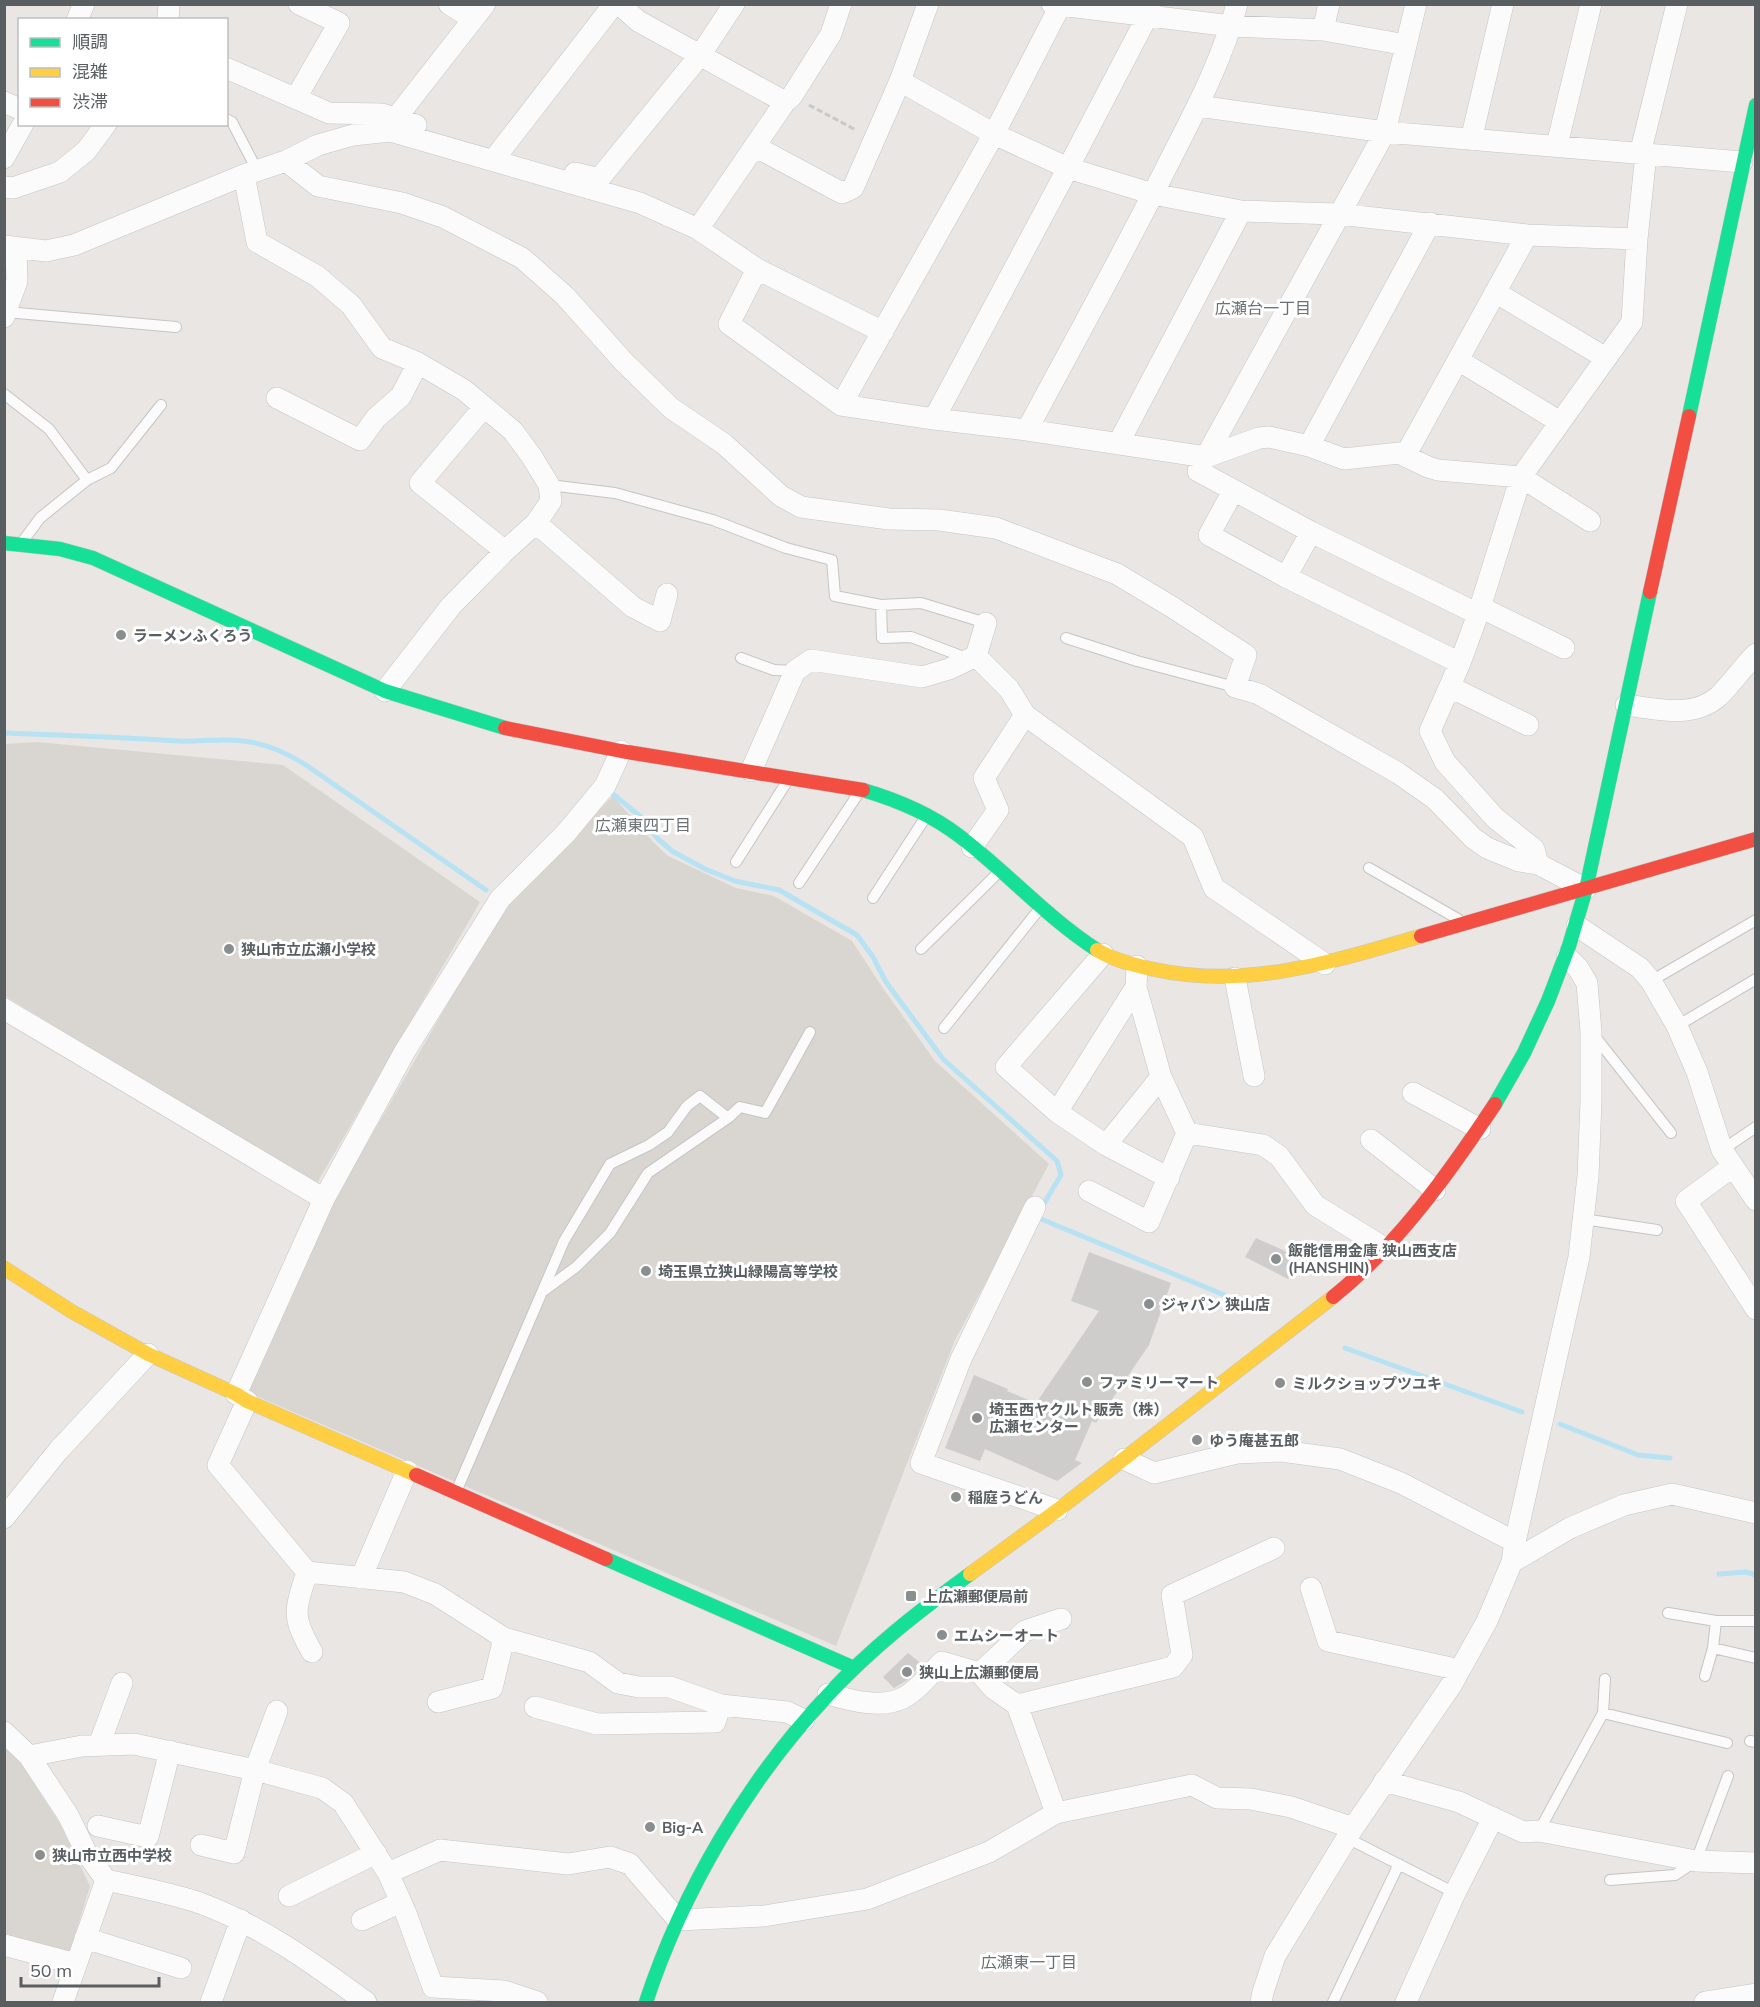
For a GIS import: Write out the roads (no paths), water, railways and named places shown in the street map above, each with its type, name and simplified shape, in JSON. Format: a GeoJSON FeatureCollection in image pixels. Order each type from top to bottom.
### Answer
{"type":"FeatureCollection","features":[{"type":"Feature","properties":{"kind":"street"},"geometry":{"type":"LineString","coordinates":[[78,18],[84,4]]}},
{"type":"Feature","properties":{"kind":"street"},"geometry":{"type":"LineString","coordinates":[[296,98],[339,23],[299,4]]}},
{"type":"Feature","properties":{"kind":"street"},"geometry":{"type":"LineString","coordinates":[[396,118],[479,12],[449,4]]}},
{"type":"Feature","properties":{"kind":"street"},"geometry":{"type":"LineString","coordinates":[[498,154],[614,4]]}},
{"type":"Feature","properties":{"kind":"street"},"geometry":{"type":"LineString","coordinates":[[619,4],[638,21],[785,102]]}},
{"type":"Feature","properties":{"kind":"street"},"geometry":{"type":"LineString","coordinates":[[228,69],[329,113],[382,114],[498,154],[599,179],[701,54],[734,4]]}},
{"type":"Feature","properties":{"kind":"street"},"geometry":{"type":"LineString","coordinates":[[698,229],[785,102],[792,96],[831,34],[841,4]]}},
{"type":"Feature","properties":{"kind":"street"},"geometry":{"type":"LineString","coordinates":[[756,147],[842,193],[853,188],[900,81],[928,4]]}},
{"type":"Feature","properties":{"kind":"street"},"geometry":{"type":"LineString","coordinates":[[1027,430],[1198,106],[1231,26],[1237,4]]}},
{"type":"Feature","properties":{"kind":"street"},"geometry":{"type":"LineString","coordinates":[[1323,30],[1329,4]]}},
{"type":"Feature","properties":{"kind":"street"},"geometry":{"type":"LineString","coordinates":[[1416,4],[1385,132],[1198,471],[1311,532],[1564,648]]}},
{"type":"Feature","properties":{"kind":"street"},"geometry":{"type":"LineString","coordinates":[[1471,140],[1503,4]]}},
{"type":"Feature","properties":{"kind":"street"},"geometry":{"type":"LineString","coordinates":[[1557,145],[1591,4]]}},
{"type":"Feature","properties":{"kind":"street"},"geometry":{"type":"LineString","coordinates":[[1539,864],[1534,849],[1494,818],[1445,762],[1430,731],[1460,663],[1479,610],[1521,477],[1632,322],[1643,154],[1677,4]]}},
{"type":"Feature","properties":{"kind":"street"},"geometry":{"type":"LineString","coordinates":[[841,405],[994,134],[1058,5],[1149,10],[1231,26],[1323,30],[1406,45]]}},
{"type":"Feature","properties":{"kind":"street"},"geometry":{"type":"LineString","coordinates":[[934,419],[1068,168],[1149,10]]}},
{"type":"Feature","properties":{"kind":"street"},"geometry":{"type":"LineString","coordinates":[[900,81],[994,134],[1068,168],[1153,194],[1241,211],[1338,214],[1527,235],[1637,239]]}},
{"type":"Feature","properties":{"kind":"street"},"geometry":{"type":"LineString","coordinates":[[4,102],[18,108]]}},
{"type":"Feature","properties":{"kind":"street"},"geometry":{"type":"LineString","coordinates":[[646,2002],[678,1920],[710,1857],[770,1762],[828,1694],[901,1627],[1124,1459],[1347,1286],[1386,1249],[1435,1190],[1480,1129],[1525,1052],[1550,1001],[1577,926],[1755,105]]}},
{"type":"Feature","properties":{"kind":"street"},"geometry":{"type":"LineString","coordinates":[[1198,106],[1385,132],[1742,162]]}},
{"type":"Feature","properties":{"kind":"street"},"geometry":{"type":"LineString","coordinates":[[4,158],[21,126]]}},
{"type":"Feature","properties":{"kind":"street"},"geometry":{"type":"LineString","coordinates":[[4,187],[13,188],[60,172],[86,151],[105,126]]}},
{"type":"Feature","properties":{"kind":"street"},"geometry":{"type":"LineString","coordinates":[[5,314],[17,281],[10,247],[46,251],[74,245],[286,161],[318,145],[353,135],[390,131],[640,203],[698,229],[757,269],[883,332]]}},
{"type":"Feature","properties":{"kind":"street"},"geometry":{"type":"LineString","coordinates":[[286,161],[318,186],[402,203],[443,217],[522,258],[566,296],[623,361],[671,408],[724,444],[781,496],[801,507],[889,519],[939,520],[996,528],[1117,574],[1246,655],[1235,687],[1259,694],[1398,773],[1435,799],[1473,838],[1487,848],[1519,861],[1539,864],[1586,889]]}},
{"type":"Feature","properties":{"kind":"street"},"geometry":{"type":"LineString","coordinates":[[251,174],[257,242],[317,276],[351,305],[382,348],[418,363],[464,390],[513,431],[549,485],[551,501],[536,523],[451,606],[385,691]]}},
{"type":"Feature","properties":{"kind":"street"},"geometry":{"type":"LineString","coordinates":[[1118,444],[1241,211]]}},
{"type":"Feature","properties":{"kind":"street"},"geometry":{"type":"LineString","coordinates":[[1309,446],[1430,223]]}},
{"type":"Feature","properties":{"kind":"street"},"geometry":{"type":"LineString","coordinates":[[1405,456],[1527,235]]}},
{"type":"Feature","properties":{"kind":"street"},"geometry":{"type":"LineString","coordinates":[[757,269],[729,324],[841,405],[1206,457],[1269,436],[1309,446],[1344,459],[1399,453],[1438,470],[1521,477],[1590,521]]}},
{"type":"Feature","properties":{"kind":"street"},"geometry":{"type":"LineString","coordinates":[[1496,292],[1606,358]]}},
{"type":"Feature","properties":{"kind":"street"},"geometry":{"type":"LineString","coordinates":[[1458,360],[1560,422]]}},
{"type":"Feature","properties":{"kind":"street"},"geometry":{"type":"LineString","coordinates":[[277,398],[360,440],[376,418],[401,396],[418,363]]}},
{"type":"Feature","properties":{"kind":"street"},"geometry":{"type":"LineString","coordinates":[[484,407],[420,483],[505,551]]}},
{"type":"Feature","properties":{"kind":"street"},"geometry":{"type":"LineString","coordinates":[[1233,491],[1209,535],[1286,577],[1460,663]]}},
{"type":"Feature","properties":{"kind":"street"},"geometry":{"type":"LineString","coordinates":[[536,523],[633,607],[660,621],[668,594]]}},
{"type":"Feature","properties":{"kind":"street"},"geometry":{"type":"LineString","coordinates":[[1286,577],[1311,532]]}},
{"type":"Feature","properties":{"kind":"street"},"geometry":{"type":"LineString","coordinates":[[4,543],[43,546],[82,553],[113,564],[385,691],[508,729],[621,751],[861,789],[896,800],[927,815],[958,835],[1074,935],[1137,976],[1187,975],[1235,978],[1276,974],[1325,964],[1755,839]]}},
{"type":"Feature","properties":{"kind":"street"},"geometry":{"type":"LineString","coordinates":[[751,771],[795,671],[811,660],[922,677],[949,669],[973,658],[986,623]]}},
{"type":"Feature","properties":{"kind":"street"},"geometry":{"type":"LineString","coordinates":[[1626,705],[1673,711],[1696,710],[1719,696],[1755,654]]}},
{"type":"Feature","properties":{"kind":"street"},"geometry":{"type":"LineString","coordinates":[[973,658],[1010,689],[1025,715],[1193,837],[1214,888],[1325,964]]}},
{"type":"Feature","properties":{"kind":"street"},"geometry":{"type":"LineString","coordinates":[[1450,687],[1528,725]]}},
{"type":"Feature","properties":{"kind":"street"},"geometry":{"type":"LineString","coordinates":[[972,847],[998,810],[984,778],[1025,715]]}},
{"type":"Feature","properties":{"kind":"street"},"geometry":{"type":"LineString","coordinates":[[621,751],[605,786],[566,834],[500,898],[405,1051],[324,1199],[242,1397],[218,1465],[307,1572],[405,1582],[435,1594],[504,1638],[589,1662],[618,1683],[639,1687],[670,1687],[721,1705],[787,1712],[804,1720]]}},
{"type":"Feature","properties":{"kind":"street"},"geometry":{"type":"LineString","coordinates":[[1577,926],[1640,969],[1651,981],[1677,1026],[1697,1071],[1727,1159],[1755,1200]]}},
{"type":"Feature","properties":{"kind":"street"},"geometry":{"type":"LineString","coordinates":[[1103,954],[1006,1068],[1057,1112],[1106,1145],[1169,1178]]}},
{"type":"Feature","properties":{"kind":"street"},"geometry":{"type":"LineString","coordinates":[[1261,2002],[1275,1956],[1350,1833],[1460,1670],[1487,1621],[1513,1552],[1579,1257],[1588,1176],[1591,1032],[1587,983],[1578,968],[1567,957]]}},
{"type":"Feature","properties":{"kind":"street"},"geometry":{"type":"LineString","coordinates":[[1089,1191],[1149,1222],[1187,1133],[1161,1077],[1137,976]]}},
{"type":"Feature","properties":{"kind":"street"},"geometry":{"type":"LineString","coordinates":[[1057,1112],[1137,976]]}},
{"type":"Feature","properties":{"kind":"street"},"geometry":{"type":"LineString","coordinates":[[1235,978],[1254,1076]]}},
{"type":"Feature","properties":{"kind":"street"},"geometry":{"type":"LineString","coordinates":[[4,1009],[324,1199]]}},
{"type":"Feature","properties":{"kind":"street"},"geometry":{"type":"LineString","coordinates":[[1106,1145],[1161,1077]]}},
{"type":"Feature","properties":{"kind":"street"},"geometry":{"type":"LineString","coordinates":[[1413,1094],[1480,1129]]}},
{"type":"Feature","properties":{"kind":"street"},"geometry":{"type":"LineString","coordinates":[[1187,1133],[1263,1145],[1279,1156],[1315,1205],[1386,1249]]}},
{"type":"Feature","properties":{"kind":"street"},"geometry":{"type":"LineString","coordinates":[[1371,1140],[1435,1190]]}},
{"type":"Feature","properties":{"kind":"street"},"geometry":{"type":"LineString","coordinates":[[1727,1159],[1686,1201],[1755,1310]]}},
{"type":"Feature","properties":{"kind":"street"},"geometry":{"type":"LineString","coordinates":[[1035,1207],[962,1359],[921,1463],[1057,1510]]}},
{"type":"Feature","properties":{"kind":"street"},"geometry":{"type":"LineString","coordinates":[[4,1268],[71,1311],[148,1354],[406,1471],[854,1668]]}},
{"type":"Feature","properties":{"kind":"street"},"geometry":{"type":"LineString","coordinates":[[4,1518],[58,1451],[148,1354]]}},
{"type":"Feature","properties":{"kind":"street"},"geometry":{"type":"LineString","coordinates":[[1124,1459],[1154,1473],[1237,1453],[1281,1450],[1340,1459],[1401,1483],[1513,1552]]}},
{"type":"Feature","properties":{"kind":"street"},"geometry":{"type":"LineString","coordinates":[[361,1578],[406,1471]]}},
{"type":"Feature","properties":{"kind":"street"},"geometry":{"type":"LineString","coordinates":[[1513,1552],[1624,1505],[1672,1494],[1755,1513]]}},
{"type":"Feature","properties":{"kind":"street"},"geometry":{"type":"LineString","coordinates":[[1017,1705],[1173,1667],[1182,1655],[1172,1595],[1274,1548]]}},
{"type":"Feature","properties":{"kind":"street"},"geometry":{"type":"LineString","coordinates":[[307,1572],[297,1605],[298,1627],[312,1652]]}},
{"type":"Feature","properties":{"kind":"street"},"geometry":{"type":"LineString","coordinates":[[1311,1588],[1328,1641],[1460,1670]]}},
{"type":"Feature","properties":{"kind":"street"},"geometry":{"type":"LineString","coordinates":[[980,1673],[1025,1631],[1061,1619]]}},
{"type":"Feature","properties":{"kind":"street"},"geometry":{"type":"LineString","coordinates":[[438,1702],[492,1689],[504,1638]]}},
{"type":"Feature","properties":{"kind":"street"},"geometry":{"type":"LineString","coordinates":[[828,1694],[854,1701],[891,1702],[904,1697],[942,1662],[980,1673],[994,1689],[1017,1705],[1056,1814]]}},
{"type":"Feature","properties":{"kind":"street"},"geometry":{"type":"LineString","coordinates":[[99,1745],[122,1683]]}},
{"type":"Feature","properties":{"kind":"street"},"geometry":{"type":"LineString","coordinates":[[535,1707],[597,1724],[715,1722],[721,1705]]}},
{"type":"Feature","properties":{"kind":"street"},"geometry":{"type":"LineString","coordinates":[[201,1845],[234,1853],[255,1770],[277,1711]]}},
{"type":"Feature","properties":{"kind":"street"},"geometry":{"type":"LineString","coordinates":[[4,1732],[29,1756],[68,1815],[86,1852],[106,1880],[198,1903],[241,1920],[301,1955],[366,2002]]}},
{"type":"Feature","properties":{"kind":"street"},"geometry":{"type":"LineString","coordinates":[[29,1756],[82,1746],[134,1744],[255,1770],[322,1788],[344,1803],[388,1873],[432,1987],[504,1991],[537,2002]]}},
{"type":"Feature","properties":{"kind":"street"},"geometry":{"type":"LineString","coordinates":[[98,1826],[148,1837],[170,1751]]}},
{"type":"Feature","properties":{"kind":"street"},"geometry":{"type":"LineString","coordinates":[[1384,1781],[1459,1802],[1523,1833],[1539,1831],[1696,1861],[1755,1863]]}},
{"type":"Feature","properties":{"kind":"street"},"geometry":{"type":"LineString","coordinates":[[678,1920],[764,1916],[867,1899],[990,1852],[1056,1814],[1192,1785],[1217,1798],[1251,1799],[1292,1807],[1350,1833]]}},
{"type":"Feature","properties":{"kind":"street"},"geometry":{"type":"LineString","coordinates":[[1406,2002],[1455,1893],[1493,1818]]}},
{"type":"Feature","properties":{"kind":"street"},"geometry":{"type":"LineString","coordinates":[[388,1873],[440,1850],[568,1863],[610,1857],[630,1864],[678,1920]]}},
{"type":"Feature","properties":{"kind":"street"},"geometry":{"type":"LineString","coordinates":[[289,1896],[376,1853]]}},
{"type":"Feature","properties":{"kind":"street"},"geometry":{"type":"LineString","coordinates":[[63,2002],[106,1880]]}},
{"type":"Feature","properties":{"kind":"street"},"geometry":{"type":"LineString","coordinates":[[362,1920],[401,1902]]}},
{"type":"Feature","properties":{"kind":"street"},"geometry":{"type":"LineString","coordinates":[[210,2002],[241,1920]]}},
{"type":"Feature","properties":{"kind":"street"},"geometry":{"type":"LineString","coordinates":[[85,1938],[181,1968]]}},
{"type":"Feature","properties":{"kind":"street"},"geometry":{"type":"LineString","coordinates":[[4,1945],[76,1964]]}},
{"type":"Feature","properties":{"kind":"street"},"geometry":{"type":"LineString","coordinates":[[1705,2002],[1755,1994]]}},
{"type":"Feature","properties":{"kind":"lane"},"geometry":{"type":"LineString","coordinates":[[228,120],[232,122],[251,174]]}},
{"type":"Feature","properties":{"kind":"lane"},"geometry":{"type":"LineString","coordinates":[[5,314],[177,327]]}},
{"type":"Feature","properties":{"kind":"lane"},"geometry":{"type":"LineString","coordinates":[[4,394],[49,429],[87,480]]}},
{"type":"Feature","properties":{"kind":"lane"},"geometry":{"type":"LineString","coordinates":[[21,544],[40,518],[87,480],[111,468],[161,405]]}},
{"type":"Feature","properties":{"kind":"lane"},"geometry":{"type":"LineString","coordinates":[[549,485],[615,493],[713,520],[786,548],[832,561],[835,596],[881,605],[921,603],[986,623]]}},
{"type":"Feature","properties":{"kind":"lane"},"geometry":{"type":"LineString","coordinates":[[881,605],[882,638],[911,637],[973,658]]}},
{"type":"Feature","properties":{"kind":"lane"},"geometry":{"type":"LineString","coordinates":[[1066,638],[1137,661],[1235,687]]}},
{"type":"Feature","properties":{"kind":"lane"},"geometry":{"type":"LineString","coordinates":[[741,658],[774,670],[795,671]]}},
{"type":"Feature","properties":{"kind":"lane"},"geometry":{"type":"LineString","coordinates":[[736,862],[789,777]]}},
{"type":"Feature","properties":{"kind":"lane"},"geometry":{"type":"LineString","coordinates":[[799,883],[861,789]]}},
{"type":"Feature","properties":{"kind":"lane"},"geometry":{"type":"LineString","coordinates":[[873,898],[927,815]]}},
{"type":"Feature","properties":{"kind":"lane"},"geometry":{"type":"LineString","coordinates":[[1369,868],[1466,924]]}},
{"type":"Feature","properties":{"kind":"lane"},"geometry":{"type":"LineString","coordinates":[[921,950],[1000,871]]}},
{"type":"Feature","properties":{"kind":"lane"},"geometry":{"type":"LineString","coordinates":[[944,1028],[1041,907]]}},
{"type":"Feature","properties":{"kind":"lane"},"geometry":{"type":"LineString","coordinates":[[1651,981],[1755,920]]}},
{"type":"Feature","properties":{"kind":"lane"},"geometry":{"type":"LineString","coordinates":[[1677,1026],[1755,979]]}},
{"type":"Feature","properties":{"kind":"lane"},"geometry":{"type":"LineString","coordinates":[[542,1292],[576,1267],[610,1233],[648,1173],[728,1118],[740,1107],[765,1113],[810,1032]]}},
{"type":"Feature","properties":{"kind":"lane"},"geometry":{"type":"LineString","coordinates":[[1591,1032],[1671,1133]]}},
{"type":"Feature","properties":{"kind":"lane"},"geometry":{"type":"LineString","coordinates":[[456,1493],[564,1240],[610,1164],[649,1145],[668,1132],[687,1106],[700,1096],[728,1118]]}},
{"type":"Feature","properties":{"kind":"lane"},"geometry":{"type":"LineString","coordinates":[[1727,1159],[1755,1127]]}},
{"type":"Feature","properties":{"kind":"lane"},"geometry":{"type":"LineString","coordinates":[[1583,1218],[1657,1230]]}},
{"type":"Feature","properties":{"kind":"lane"},"geometry":{"type":"LineString","coordinates":[[1668,1613],[1716,1621],[1755,1621]]}},
{"type":"Feature","properties":{"kind":"lane"},"geometry":{"type":"LineString","coordinates":[[1705,1676],[1713,1648],[1716,1621]]}},
{"type":"Feature","properties":{"kind":"lane"},"geometry":{"type":"LineString","coordinates":[[1713,1648],[1755,1658]]}},
{"type":"Feature","properties":{"kind":"lane"},"geometry":{"type":"LineString","coordinates":[[1539,1831],[1603,1713],[1605,1679]]}},
{"type":"Feature","properties":{"kind":"lane"},"geometry":{"type":"LineString","coordinates":[[1603,1713],[1727,1743]]}},
{"type":"Feature","properties":{"kind":"lane"},"geometry":{"type":"LineString","coordinates":[[1610,1880],[1675,1875],[1696,1861],[1728,1776]]}},
{"type":"Feature","properties":{"kind":"lane"},"geometry":{"type":"LineString","coordinates":[[1350,1833],[1399,1864],[1455,1893]]}},
{"type":"Feature","properties":{"kind":"lane"},"geometry":{"type":"LineString","coordinates":[[1333,2002],[1399,1864]]}},
{"type":"Feature","properties":{"kind":"waterway"},"geometry":{"type":"LineString","coordinates":[[4,733],[178,741],[234,740],[267,746],[306,765],[486,890]]}},
{"type":"Feature","properties":{"kind":"waterway"},"geometry":{"type":"LineString","coordinates":[[613,794],[641,817],[658,839],[672,851],[705,869],[735,881],[779,890],[857,935],[873,957],[886,982],[943,1059],[1057,1161],[1061,1175],[1042,1207]]}},
{"type":"Feature","properties":{"kind":"waterway"},"geometry":{"type":"LineString","coordinates":[[1036,1217],[1263,1311]]}},
{"type":"Feature","properties":{"kind":"waterway"},"geometry":{"type":"LineString","coordinates":[[1345,1348],[1522,1412]]}},
{"type":"Feature","properties":{"kind":"waterway"},"geometry":{"type":"LineString","coordinates":[[1560,1424],[1638,1455],[1670,1458]]}},
{"type":"Feature","properties":{"kind":"waterway"},"geometry":{"type":"LineString","coordinates":[[1719,1574],[1746,1572],[1756,1575]]}},
{"type":"Feature","properties":{"kind":"place","name":"ラーメンふくろう"},"geometry":{"type":"Point","coordinates":[121,635]}},
{"type":"Feature","properties":{"kind":"place","name":"狭山市立広瀬小学校"},"geometry":{"type":"Point","coordinates":[229,949]}},
{"type":"Feature","properties":{"kind":"place","name":"飯能信用金庫 狭山西支店 (HANSHIN)"},"geometry":{"type":"Point","coordinates":[1276,1259]}},
{"type":"Feature","properties":{"kind":"place","name":"埼玉県立狭山緑陽高等学校"},"geometry":{"type":"Point","coordinates":[646,1271]}},
{"type":"Feature","properties":{"kind":"place","name":"ジャパン 狭山店"},"geometry":{"type":"Point","coordinates":[1149,1304]}},
{"type":"Feature","properties":{"kind":"place","name":"ファミリーマート"},"geometry":{"type":"Point","coordinates":[1087,1382]}},
{"type":"Feature","properties":{"kind":"place","name":"ミルクショップツユキ"},"geometry":{"type":"Point","coordinates":[1280,1383]}},
{"type":"Feature","properties":{"kind":"place","name":"埼玉西ヤクルト販売（株） 広瀬センター"},"geometry":{"type":"Point","coordinates":[977,1418]}},
{"type":"Feature","properties":{"kind":"place","name":"ゆう庵甚五郎"},"geometry":{"type":"Point","coordinates":[1197,1440]}},
{"type":"Feature","properties":{"kind":"place","name":"稲庭うどん"},"geometry":{"type":"Point","coordinates":[956,1497]}},
{"type":"Feature","properties":{"kind":"place","name":"上広瀬郵便局前"},"geometry":{"type":"Point","coordinates":[911,1596]}},
{"type":"Feature","properties":{"kind":"place","name":"エムシーオート"},"geometry":{"type":"Point","coordinates":[942,1635]}},
{"type":"Feature","properties":{"kind":"place","name":"狭山上広瀬郵便局"},"geometry":{"type":"Point","coordinates":[907,1672]}},
{"type":"Feature","properties":{"kind":"place","name":"Big-A"},"geometry":{"type":"Point","coordinates":[650,1827]}},
{"type":"Feature","properties":{"kind":"place","name":"狭山市立西中学校"},"geometry":{"type":"Point","coordinates":[40,1855]}},
{"type":"Feature","properties":{"kind":"district","name":"広瀬台一丁目"},"geometry":{"type":"Point","coordinates":[1263,308]}},
{"type":"Feature","properties":{"kind":"district","name":"広瀬東四丁目"},"geometry":{"type":"Point","coordinates":[643,825]}},
{"type":"Feature","properties":{"kind":"district","name":"広瀬東一丁目"},"geometry":{"type":"Point","coordinates":[1029,1962]}}]}
